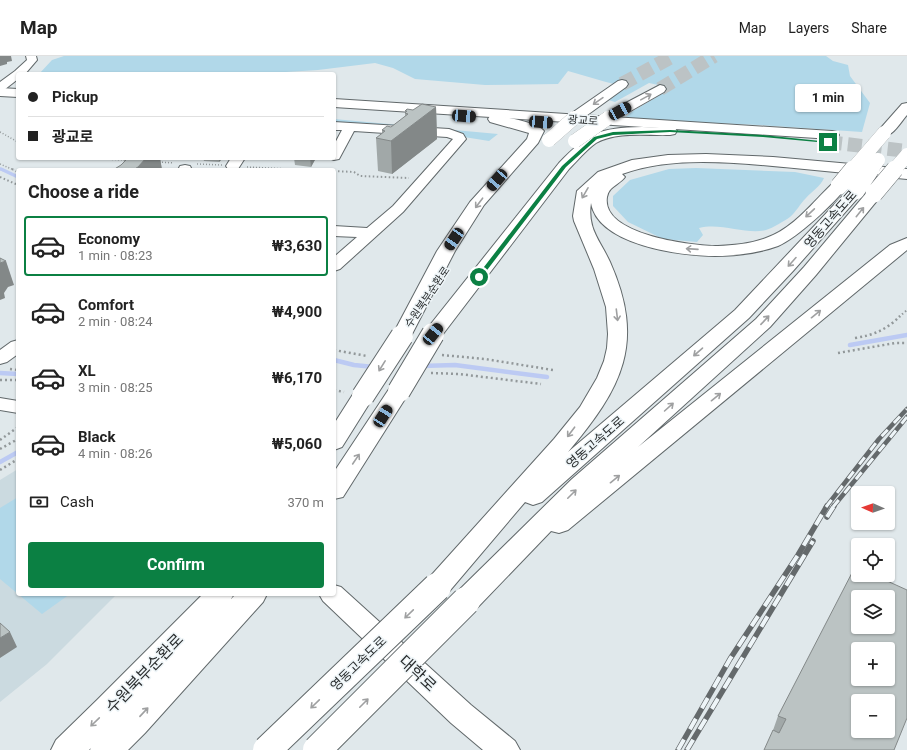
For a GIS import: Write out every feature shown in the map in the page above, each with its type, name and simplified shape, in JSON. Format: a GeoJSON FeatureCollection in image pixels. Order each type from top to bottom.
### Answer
{"type":"FeatureCollection","features":[{"type":"Feature","properties":{"kind":"main road","name":"수원북부순환로"},"geometry":{"type":"LineString","coordinates":[[336,436],[352,391],[402,336],[474,226],[510,181],[549,140],[574,118],[622,84]]}},
{"type":"Feature","properties":{"kind":"main road","name":"수원북부순환로"},"geometry":{"type":"LineString","coordinates":[[336,488],[399,391],[433,334],[502,229],[536,182],[559,156],[575,141],[608,118],[660,89]]}},
{"type":"Feature","properties":{"kind":"main road"},"geometry":{"type":"LineString","coordinates":[[0,92],[16,93]]}},
{"type":"Feature","properties":{"kind":"main road","name":"광교로"},"geometry":{"type":"LineString","coordinates":[[336,103],[830,139],[670,131],[336,108]]}},
{"type":"Feature","properties":{"kind":"main road"},"geometry":{"type":"LineString","coordinates":[[890,135],[907,107]]}},
{"type":"Feature","properties":{"kind":"main road"},"geometry":{"type":"LineString","coordinates":[[402,336],[450,245],[478,202],[533,140],[537,131],[528,126],[495,119]]}},
{"type":"Feature","properties":{"kind":"main road","name":"영동고속도로"},"geometry":{"type":"LineString","coordinates":[[317,750],[581,485],[763,323],[810,271],[856,190],[890,135],[907,120]]}},
{"type":"Feature","properties":{"kind":"main road"},"geometry":{"type":"LineString","coordinates":[[433,334],[564,166],[588,143],[596,138],[613,134],[670,131]]}},
{"type":"Feature","properties":{"kind":"main road","name":"영동고속도로"},"geometry":{"type":"LineString","coordinates":[[267,750],[540,490],[742,314],[787,267],[856,190],[907,155]]}},
{"type":"Feature","properties":{"kind":"main road"},"geometry":{"type":"LineString","coordinates":[[437,587],[553,456],[591,405],[611,369],[617,338],[615,303],[605,271],[585,230],[581,216],[582,198],[586,190],[594,181],[609,172],[626,166],[649,162],[684,159],[763,161],[907,174]]}},
{"type":"Feature","properties":{"kind":"main road"},"geometry":{"type":"LineString","coordinates":[[856,190],[779,239],[747,248],[721,250],[682,249],[644,240],[612,223],[602,213],[598,200],[601,192],[609,182],[624,174],[652,167],[682,164],[746,164],[907,179]]}},
{"type":"Feature","properties":{"kind":"main road"},"geometry":{"type":"LineString","coordinates":[[466,601],[896,249],[907,243]]}},
{"type":"Feature","properties":{"kind":"main road","name":"수원북부순환로"},"geometry":{"type":"LineString","coordinates":[[67,750],[230,601]]}},
{"type":"Feature","properties":{"kind":"main road","name":"수원북부순환로"},"geometry":{"type":"LineString","coordinates":[[106,750],[134,723],[230,601]]}},
{"type":"Feature","properties":{"kind":"street"},"geometry":{"type":"LineString","coordinates":[[20,72],[32,60],[31,56]]}},
{"type":"Feature","properties":{"kind":"street"},"geometry":{"type":"LineString","coordinates":[[0,88],[16,76]]}},
{"type":"Feature","properties":{"kind":"street"},"geometry":{"type":"LineString","coordinates":[[336,126],[449,133],[458,137],[460,141],[398,209],[336,264]]}},
{"type":"Feature","properties":{"kind":"street"},"geometry":{"type":"LineString","coordinates":[[336,154],[352,126]]}},
{"type":"Feature","properties":{"kind":"street"},"geometry":{"type":"LineString","coordinates":[[336,231],[372,233]]}},
{"type":"Feature","properties":{"kind":"street"},"geometry":{"type":"LineString","coordinates":[[0,358],[16,347]]}},
{"type":"Feature","properties":{"kind":"street"},"geometry":{"type":"LineString","coordinates":[[0,404],[16,407]]}},
{"type":"Feature","properties":{"kind":"street","name":"대학로"},"geometry":{"type":"LineString","coordinates":[[334,596],[461,714],[505,750]]}},
{"type":"Feature","properties":{"kind":"path"},"geometry":{"type":"LineString","coordinates":[[0,132],[16,141]]}},
{"type":"Feature","properties":{"kind":"path"},"geometry":{"type":"LineString","coordinates":[[0,164],[16,171]]}},
{"type":"Feature","properties":{"kind":"path"},"geometry":{"type":"LineString","coordinates":[[336,171],[354,172],[360,176],[425,178]]}},
{"type":"Feature","properties":{"kind":"path"},"geometry":{"type":"LineString","coordinates":[[0,177],[16,184]]}},
{"type":"Feature","properties":{"kind":"path"},"geometry":{"type":"LineString","coordinates":[[854,338],[869,336],[885,331],[907,310]]}},
{"type":"Feature","properties":{"kind":"path"},"geometry":{"type":"LineString","coordinates":[[838,352],[895,343],[907,343]]}},
{"type":"Feature","properties":{"kind":"path"},"geometry":{"type":"LineString","coordinates":[[336,350],[355,355],[373,356]]}},
{"type":"Feature","properties":{"kind":"path"},"geometry":{"type":"LineString","coordinates":[[436,354],[485,359],[554,370]]}},
{"type":"Feature","properties":{"kind":"path"},"geometry":{"type":"LineString","coordinates":[[425,373],[459,374],[541,384]]}},
{"type":"Feature","properties":{"kind":"path"},"geometry":{"type":"LineString","coordinates":[[0,380],[16,380]]}},
{"type":"Feature","properties":{"kind":"path"},"geometry":{"type":"LineString","coordinates":[[336,390],[352,391]]}},
{"type":"Feature","properties":{"kind":"path"},"geometry":{"type":"LineString","coordinates":[[340,397],[352,391]]}},
{"type":"Feature","properties":{"kind":"path"},"geometry":{"type":"LineString","coordinates":[[0,440],[16,428]]}},
{"type":"Feature","properties":{"kind":"path"},"geometry":{"type":"LineString","coordinates":[[0,449],[16,440]]}},
{"type":"Feature","properties":{"kind":"path"},"geometry":{"type":"LineString","coordinates":[[0,470],[16,460]]}},
{"type":"Feature","properties":{"kind":"shaded area"},"geometry":{"type":"Polygon","coordinates":[[[64,56],[826,56],[833,61],[848,65],[850,76],[870,103],[862,132],[759,125],[623,119],[633,111],[672,88],[649,83],[615,102],[605,99],[626,87],[568,71],[558,84],[485,85],[415,79],[393,68],[375,63],[318,70],[286,72],[41,72],[52,60],[64,56]]]}},
{"type":"Feature","properties":{"kind":"shaded area"},"geometry":{"type":"Polygon","coordinates":[[[336,119],[498,134],[489,141],[439,133],[336,125],[336,119]]]}},
{"type":"Feature","properties":{"kind":"shaded area"},"geometry":{"type":"Polygon","coordinates":[[[696,168],[795,172],[824,178],[788,219],[775,226],[766,230],[758,231],[716,226],[699,228],[703,235],[697,242],[663,239],[628,222],[613,206],[613,196],[630,180],[669,169],[696,168]]]}},
{"type":"Feature","properties":{"kind":"shaded area"},"geometry":{"type":"Polygon","coordinates":[[[16,470],[16,596],[115,596],[47,664],[0,702],[0,480],[16,470]]]}},
{"type":"Feature","properties":{"kind":"shaded area"},"geometry":{"type":"Polygon","coordinates":[[[16,498],[16,592],[0,579],[0,508],[16,498]]]}},
{"type":"Feature","properties":{"kind":"shaded area"},"geometry":{"type":"Polygon","coordinates":[[[20,596],[67,596],[42,614],[20,596]]]}},
{"type":"Feature","properties":{"kind":"building"},"geometry":{"type":"Polygon","coordinates":[[[422,104],[436,107],[391,141],[376,138],[385,131],[382,130],[387,126],[391,127],[408,114],[405,113],[407,109],[413,110],[422,104]]]}},
{"type":"Feature","properties":{"kind":"building"},"geometry":{"type":"Polygon","coordinates":[[[126,160],[144,160],[136,168],[116,168],[126,160]]]}},
{"type":"Feature","properties":{"kind":"building"},"geometry":{"type":"Polygon","coordinates":[[[0,258],[6,261],[0,263],[0,258]]]}},
{"type":"Feature","properties":{"kind":"building"},"geometry":{"type":"Polygon","coordinates":[[[851,575],[851,582],[889,582],[907,590],[907,718],[894,750],[764,750],[773,730],[779,733],[786,719],[778,716],[851,575]]]}},
{"type":"Feature","properties":{"kind":"building"},"geometry":{"type":"Polygon","coordinates":[[[0,623],[10,632],[0,638],[0,623]]]}},
{"type":"Feature","properties":{"kind":"waterway"},"geometry":{"type":"LineString","coordinates":[[1,169],[16,176]]}},
{"type":"Feature","properties":{"kind":"waterway"},"geometry":{"type":"LineString","coordinates":[[850,345],[907,335]]}},
{"type":"Feature","properties":{"kind":"waterway"},"geometry":{"type":"LineString","coordinates":[[336,360],[354,365],[374,367]]}},
{"type":"Feature","properties":{"kind":"waterway"},"geometry":{"type":"LineString","coordinates":[[421,366],[455,365],[547,377]]}},
{"type":"Feature","properties":{"kind":"waterway"},"geometry":{"type":"LineString","coordinates":[[0,373],[16,374]]}},
{"type":"Feature","properties":{"kind":"waterway"},"geometry":{"type":"LineString","coordinates":[[0,462],[16,453]]}},
{"type":"Feature","properties":{"kind":"tunnel"},"geometry":{"type":"LineString","coordinates":[[622,84],[673,56]]}},
{"type":"Feature","properties":{"kind":"tunnel"},"geometry":{"type":"LineString","coordinates":[[660,89],[714,56]]}},
{"type":"Feature","properties":{"kind":"tunnel"},"geometry":{"type":"LineString","coordinates":[[828,142],[907,151]]}},
{"type":"Feature","properties":{"kind":"railway"},"geometry":{"type":"LineString","coordinates":[[826,507],[879,439],[907,409]]}},
{"type":"Feature","properties":{"kind":"railway"},"geometry":{"type":"LineString","coordinates":[[833,507],[907,417]]}},
{"type":"Feature","properties":{"kind":"railway"},"geometry":{"type":"LineString","coordinates":[[678,750],[730,659],[798,555],[827,506]]}},
{"type":"Feature","properties":{"kind":"railway"},"geometry":{"type":"LineString","coordinates":[[827,517],[834,506]]}},
{"type":"Feature","properties":{"kind":"railway"},"geometry":{"type":"LineString","coordinates":[[687,750],[813,541]]}},
{"type":"Feature","properties":{"kind":"route"},"geometry":{"type":"LineString","coordinates":[[479,277],[564,166],[588,143],[596,138],[613,134],[670,131],[763,136],[828,142]]}}]}
